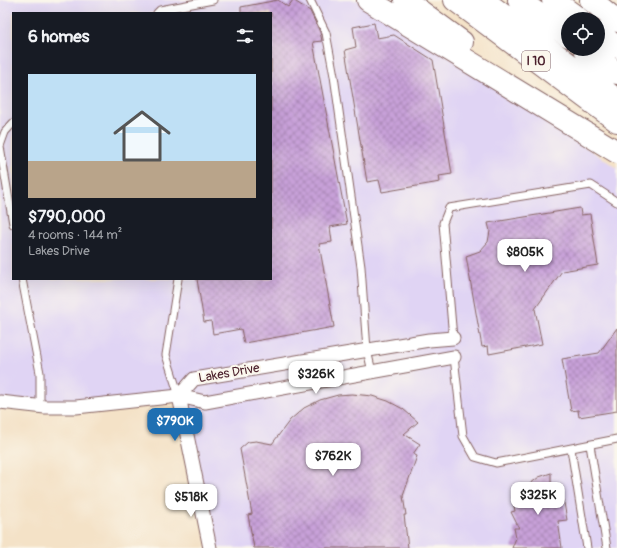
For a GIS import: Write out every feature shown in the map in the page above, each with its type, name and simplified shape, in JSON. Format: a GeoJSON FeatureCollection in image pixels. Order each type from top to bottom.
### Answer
{"type":"FeatureCollection","features":[{"type":"Feature","properties":{"kind":"highway"},"geometry":{"type":"LineString","coordinates":[[368,0],[617,152]]}},
{"type":"Feature","properties":{"kind":"highway"},"geometry":{"type":"LineString","coordinates":[[405,0],[577,127]]}},
{"type":"Feature","properties":{"kind":"highway","name":"I 10"},"geometry":{"type":"LineString","coordinates":[[455,0],[617,121]]}},
{"type":"Feature","properties":{"kind":"highway"},"geometry":{"type":"LineString","coordinates":[[483,0],[617,100]]}},
{"type":"Feature","properties":{"kind":"highway"},"geometry":{"type":"LineString","coordinates":[[519,0],[561,31]]}},
{"type":"Feature","properties":{"kind":"highway"},"geometry":{"type":"LineString","coordinates":[[554,0],[570,12]]}},
{"type":"Feature","properties":{"kind":"highway"},"geometry":{"type":"LineString","coordinates":[[591,0],[617,21]]}},
{"type":"Feature","properties":{"kind":"highway"},"geometry":{"type":"LineString","coordinates":[[605,39],[617,48]]}},
{"type":"Feature","properties":{"kind":"highway"},"geometry":{"type":"LineString","coordinates":[[594,56],[617,73]]}},
{"type":"Feature","properties":{"kind":"street","name":"Lakes Drive"},"geometry":{"type":"LineString","coordinates":[[178,396],[194,379],[429,340],[454,338]]}},
{"type":"Feature","properties":{"kind":"street","name":"Lakes Drive"},"geometry":{"type":"LineString","coordinates":[[0,402],[40,406],[76,407],[178,396],[205,402],[454,357]]}},
{"type":"Feature","properties":{"kind":"street"},"geometry":{"type":"LineString","coordinates":[[178,396],[210,548]]}},
{"type":"Feature","properties":{"kind":"lane"},"geometry":{"type":"LineString","coordinates":[[158,12],[160,10],[213,0]]}},
{"type":"Feature","properties":{"kind":"lane"},"geometry":{"type":"LineString","coordinates":[[310,0],[326,33],[334,76],[361,267],[367,350],[372,372]]}},
{"type":"Feature","properties":{"kind":"lane"},"geometry":{"type":"LineString","coordinates":[[12,124],[5,132],[0,146],[12,218]]}},
{"type":"Feature","properties":{"kind":"lane"},"geometry":{"type":"LineString","coordinates":[[454,338],[443,223],[449,208],[591,185],[617,202]]}},
{"type":"Feature","properties":{"kind":"lane"},"geometry":{"type":"LineString","coordinates":[[22,280],[40,373],[40,406]]}},
{"type":"Feature","properties":{"kind":"lane"},"geometry":{"type":"LineString","coordinates":[[178,280],[166,355],[178,396]]}},
{"type":"Feature","properties":{"kind":"lane"},"geometry":{"type":"LineString","coordinates":[[454,357],[463,436],[475,457],[496,463],[617,439]]}},
{"type":"Feature","properties":{"kind":"lane"},"geometry":{"type":"LineString","coordinates":[[590,445],[607,548]]}},
{"type":"Feature","properties":{"kind":"lane"},"geometry":{"type":"LineString","coordinates":[[571,449],[587,548]]}},
{"type":"Feature","properties":{"kind":"shaded area"},"geometry":{"type":"Polygon","coordinates":[[[0,0],[365,0],[617,168],[617,548],[210,548],[178,397],[76,407],[0,402],[0,0]]]}},
{"type":"Feature","properties":{"kind":"building"},"geometry":{"type":"Polygon","coordinates":[[[278,0],[288,7],[293,0],[310,11],[320,32],[322,41],[313,42],[347,224],[330,227],[332,242],[319,244],[334,327],[244,343],[241,329],[213,334],[211,321],[204,322],[197,280],[272,280],[272,12],[241,12],[241,7],[278,0]]]}},
{"type":"Feature","properties":{"kind":"building"},"geometry":{"type":"Polygon","coordinates":[[[374,23],[377,38],[394,35],[433,60],[452,174],[439,176],[440,182],[382,192],[379,180],[367,182],[345,50],[356,47],[353,27],[374,23]]]}},
{"type":"Feature","properties":{"kind":"building"},"geometry":{"type":"Polygon","coordinates":[[[580,208],[581,215],[590,214],[598,265],[562,271],[535,309],[542,344],[489,354],[488,346],[482,347],[466,256],[480,251],[488,242],[490,231],[488,223],[580,208]]]}},
{"type":"Feature","properties":{"kind":"building"},"geometry":{"type":"Polygon","coordinates":[[[617,328],[617,411],[579,417],[578,410],[571,411],[562,359],[599,353],[617,328]]]}},
{"type":"Feature","properties":{"kind":"building"},"geometry":{"type":"Polygon","coordinates":[[[352,394],[372,396],[388,401],[403,409],[418,422],[404,434],[420,444],[413,454],[417,456],[403,496],[408,548],[254,548],[248,515],[252,514],[240,449],[248,442],[256,441],[272,444],[290,420],[304,408],[320,400],[338,395],[352,394]]]}},
{"type":"Feature","properties":{"kind":"building"},"geometry":{"type":"Polygon","coordinates":[[[551,473],[551,499],[563,497],[567,520],[558,521],[562,548],[512,548],[516,538],[514,528],[519,528],[511,512],[515,511],[512,497],[514,492],[521,487],[526,487],[539,477],[551,473]]]}}]}
